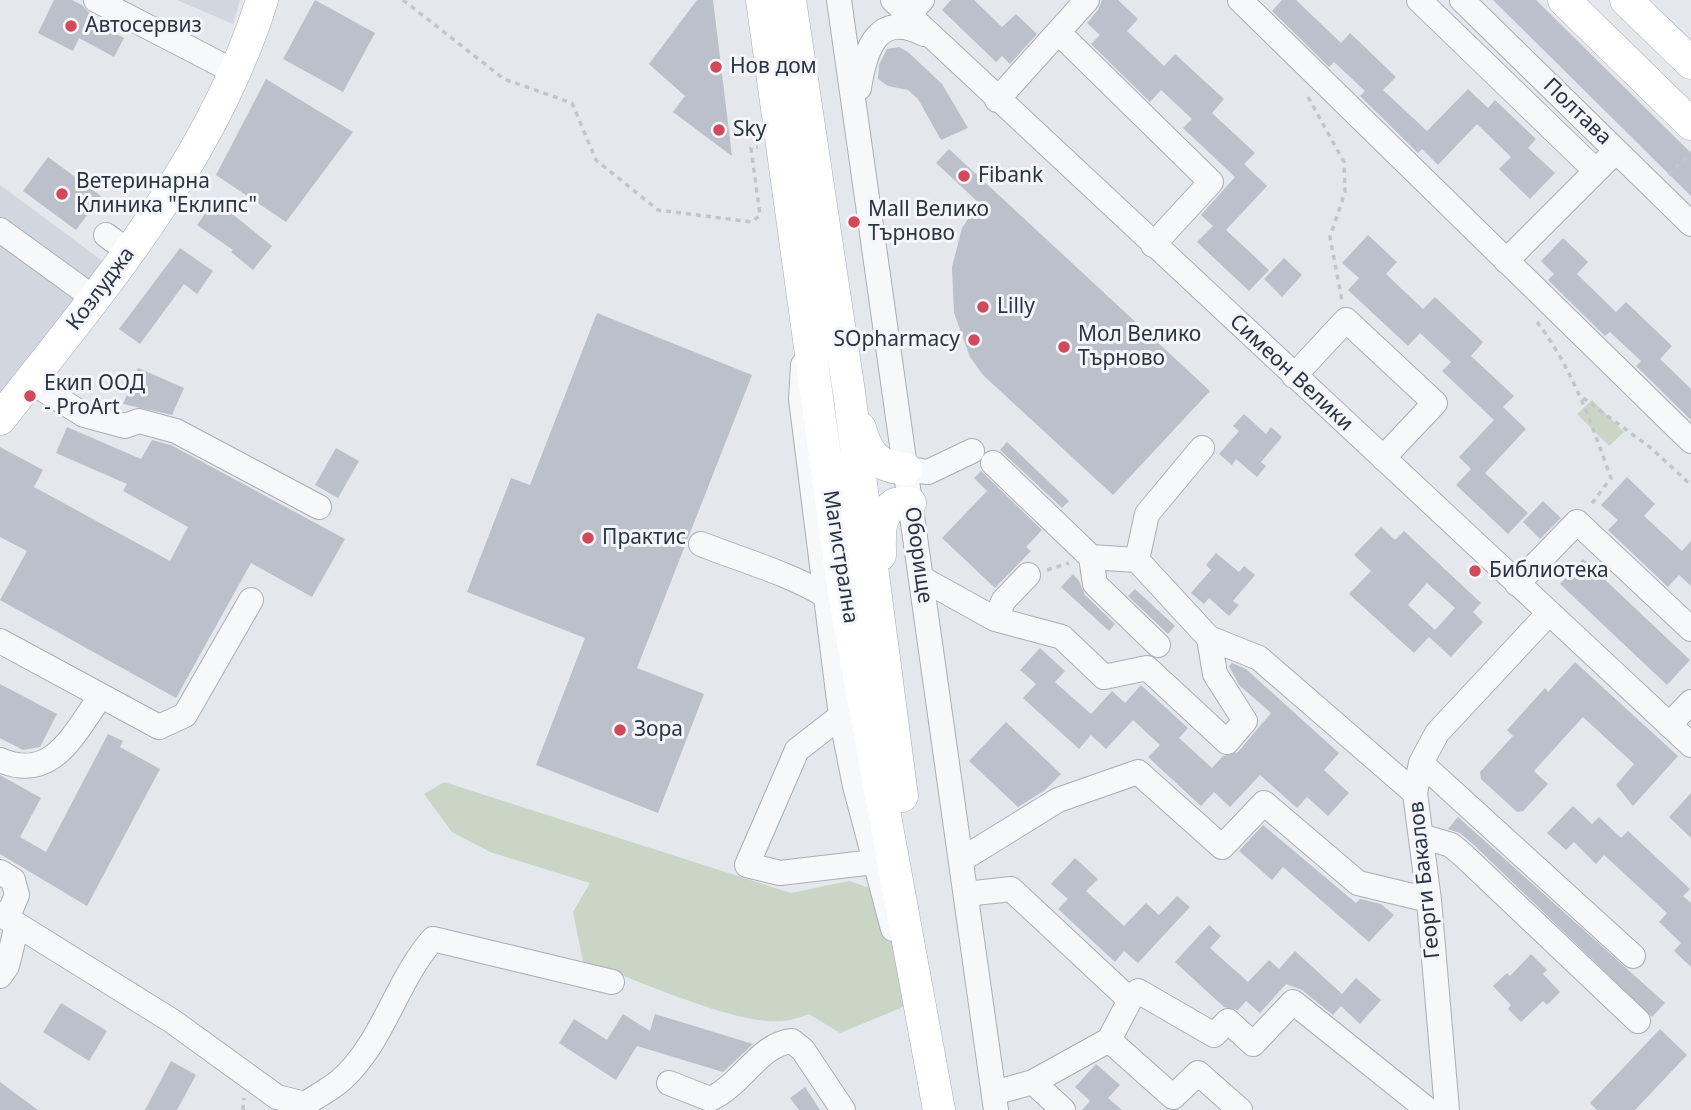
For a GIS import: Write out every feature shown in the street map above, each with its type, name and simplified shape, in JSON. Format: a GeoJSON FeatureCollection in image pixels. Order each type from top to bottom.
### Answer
{"type":"FeatureCollection","features":[{"type":"Feature","properties":{"kind":"main road","name":"Козлуджа"},"geometry":{"type":"LineString","coordinates":[[0,419],[95,299],[118,244],[189,162],[235,72],[262,0]]}},
{"type":"Feature","properties":{"kind":"main road","name":"Магистрална"},"geometry":{"type":"LineString","coordinates":[[762,0],[844,593],[928,1051],[942,1110]]}},
{"type":"Feature","properties":{"kind":"main road"},"geometry":{"type":"LineString","coordinates":[[790,0],[849,392],[881,654],[915,877],[942,1110]]}},
{"type":"Feature","properties":{"kind":"main road"},"geometry":{"type":"LineString","coordinates":[[1564,0],[1691,124]]}},
{"type":"Feature","properties":{"kind":"main road"},"geometry":{"type":"LineString","coordinates":[[1626,0],[1691,63]]}},
{"type":"Feature","properties":{"kind":"main road"},"geometry":{"type":"LineString","coordinates":[[849,392],[871,456],[885,466],[906,468]]}},
{"type":"Feature","properties":{"kind":"main road"},"geometry":{"type":"LineString","coordinates":[[881,654],[881,524],[890,507],[910,503]]}},
{"type":"Feature","properties":{"kind":"street"},"geometry":{"type":"LineString","coordinates":[[96,0],[235,72]]}},
{"type":"Feature","properties":{"kind":"street","name":"Оборище"},"geometry":{"type":"LineString","coordinates":[[839,0],[995,1101]]}},
{"type":"Feature","properties":{"kind":"street"},"geometry":{"type":"LineString","coordinates":[[997,100],[1087,0]]}},
{"type":"Feature","properties":{"kind":"street"},"geometry":{"type":"LineString","coordinates":[[1240,0],[1691,441]]}},
{"type":"Feature","properties":{"kind":"street"},"geometry":{"type":"LineString","coordinates":[[1419,0],[1597,171]]}},
{"type":"Feature","properties":{"kind":"street","name":"Полтава"},"geometry":{"type":"LineString","coordinates":[[1462,0],[1691,223]]}},
{"type":"Feature","properties":{"kind":"street","name":"Симеон Велики"},"geometry":{"type":"LineString","coordinates":[[907,5],[928,36],[1691,745]]}},
{"type":"Feature","properties":{"kind":"street"},"geometry":{"type":"LineString","coordinates":[[855,109],[864,59],[881,33],[889,28],[904,26],[928,36]]}},
{"type":"Feature","properties":{"kind":"street"},"geometry":{"type":"LineString","coordinates":[[1059,33],[1212,182],[1153,245]]}},
{"type":"Feature","properties":{"kind":"street"},"geometry":{"type":"LineString","coordinates":[[1506,261],[1616,150]]}},
{"type":"Feature","properties":{"kind":"street"},"geometry":{"type":"LineString","coordinates":[[0,230],[95,299]]}},
{"type":"Feature","properties":{"kind":"street"},"geometry":{"type":"LineString","coordinates":[[1294,376],[1346,320],[1435,403],[1382,458]]}},
{"type":"Feature","properties":{"kind":"street"},"geometry":{"type":"LineString","coordinates":[[806,326],[801,399],[841,716],[874,862],[928,1051]]}},
{"type":"Feature","properties":{"kind":"street"},"geometry":{"type":"LineString","coordinates":[[30,381],[84,415],[125,426],[139,421],[176,431],[319,507]]}},
{"type":"Feature","properties":{"kind":"street"},"geometry":{"type":"LineString","coordinates":[[1137,560],[1147,513],[1202,449]]}},
{"type":"Feature","properties":{"kind":"street"},"geometry":{"type":"LineString","coordinates":[[906,468],[928,472],[983,457],[1091,557],[1095,584],[1158,645]]}},
{"type":"Feature","properties":{"kind":"street"},"geometry":{"type":"LineString","coordinates":[[1517,584],[1577,523],[1691,629]]}},
{"type":"Feature","properties":{"kind":"street"},"geometry":{"type":"LineString","coordinates":[[701,544],[774,574],[801,580],[827,596]]}},
{"type":"Feature","properties":{"kind":"street"},"geometry":{"type":"LineString","coordinates":[[1091,557],[1137,560],[1209,638],[1259,658],[1415,793]]}},
{"type":"Feature","properties":{"kind":"street"},"geometry":{"type":"LineString","coordinates":[[801,580],[822,560]]}},
{"type":"Feature","properties":{"kind":"street"},"geometry":{"type":"LineString","coordinates":[[995,619],[1004,600],[1028,575]]}},
{"type":"Feature","properties":{"kind":"street"},"geometry":{"type":"LineString","coordinates":[[921,578],[995,619],[1062,637],[1104,677],[1147,668],[1227,741],[1245,721],[1215,674],[1209,638]]}},
{"type":"Feature","properties":{"kind":"street"},"geometry":{"type":"LineString","coordinates":[[0,641],[159,727],[185,715],[251,600]]}},
{"type":"Feature","properties":{"kind":"street","name":"Георги Бакалов"},"geometry":{"type":"LineString","coordinates":[[1447,1110],[1429,900],[1415,793],[1421,763],[1437,733],[1549,613]]}},
{"type":"Feature","properties":{"kind":"street"},"geometry":{"type":"LineString","coordinates":[[0,760],[19,768],[44,764],[70,740],[101,695]]}},
{"type":"Feature","properties":{"kind":"street"},"geometry":{"type":"LineString","coordinates":[[1669,725],[1691,702]]}},
{"type":"Feature","properties":{"kind":"street"},"geometry":{"type":"LineString","coordinates":[[841,716],[797,750],[747,865],[780,873],[874,862]]}},
{"type":"Feature","properties":{"kind":"street"},"geometry":{"type":"LineString","coordinates":[[1421,763],[1633,956]]}},
{"type":"Feature","properties":{"kind":"street"},"geometry":{"type":"LineString","coordinates":[[961,860],[1058,800],[1138,772],[1222,847],[1264,803],[1358,883],[1429,900]]}},
{"type":"Feature","properties":{"kind":"street"},"geometry":{"type":"LineString","coordinates":[[1421,836],[1451,845],[1464,856],[1638,1021]]}},
{"type":"Feature","properties":{"kind":"street"},"geometry":{"type":"LineString","coordinates":[[0,872],[13,880],[17,895],[8,919],[7,966],[0,976]]}},
{"type":"Feature","properties":{"kind":"street"},"geometry":{"type":"LineString","coordinates":[[966,894],[1011,889],[1130,1000]]}},
{"type":"Feature","properties":{"kind":"street"},"geometry":{"type":"LineString","coordinates":[[8,919],[172,1021],[277,1097],[305,1104],[342,1079],[366,1048],[416,959],[433,940],[612,982]]}},
{"type":"Feature","properties":{"kind":"street"},"geometry":{"type":"LineString","coordinates":[[995,1101],[1109,1040],[1130,1000],[1138,991],[1214,1035],[1228,1021],[1253,1044],[1293,1002],[1428,1110]]}},
{"type":"Feature","properties":{"kind":"street"},"geometry":{"type":"LineString","coordinates":[[1109,1040],[1173,1097],[1198,1073],[1240,1110]]}},
{"type":"Feature","properties":{"kind":"street"},"geometry":{"type":"LineString","coordinates":[[669,1083],[710,1098],[728,1091],[776,1042],[792,1041],[803,1050],[843,1110]]}},
{"type":"Feature","properties":{"kind":"street"},"geometry":{"type":"LineString","coordinates":[[1032,1082],[1063,1110]]}},
{"type":"Feature","properties":{"kind":"path"},"geometry":{"type":"LineString","coordinates":[[403,0],[505,79],[572,103],[596,160],[658,210],[752,222],[760,215],[751,148]]}},
{"type":"Feature","properties":{"kind":"path"},"geometry":{"type":"LineString","coordinates":[[1306,66],[1302,82],[1311,106],[1334,139],[1344,162],[1345,192],[1330,237],[1346,320]]}},
{"type":"Feature","properties":{"kind":"path"},"geometry":{"type":"LineString","coordinates":[[1655,188],[1691,152]]}},
{"type":"Feature","properties":{"kind":"path"},"geometry":{"type":"LineString","coordinates":[[1531,314],[1560,351],[1581,396],[1611,478],[1577,523]]}},
{"type":"Feature","properties":{"kind":"path"},"geometry":{"type":"LineString","coordinates":[[1581,396],[1651,448],[1691,485]]}},
{"type":"Feature","properties":{"kind":"path"},"geometry":{"type":"LineString","coordinates":[[1028,575],[1091,557]]}},
{"type":"Feature","properties":{"kind":"shaded area"},"geometry":{"type":"Polygon","coordinates":[[[177,0],[240,0],[233,24],[177,0]]]}},
{"type":"Feature","properties":{"kind":"shaded area"},"geometry":{"type":"Polygon","coordinates":[[[0,185],[104,262],[0,394],[0,185]]]}},
{"type":"Feature","properties":{"kind":"green space"},"geometry":{"type":"Polygon","coordinates":[[[1592,400],[1624,432],[1609,446],[1577,414],[1592,400]]]}},
{"type":"Feature","properties":{"kind":"green space"},"geometry":{"type":"Polygon","coordinates":[[[444,782],[791,893],[849,881],[870,888],[885,903],[908,1005],[840,1033],[809,1014],[783,1021],[763,1021],[738,1016],[683,999],[583,961],[573,912],[590,883],[490,852],[452,832],[424,794],[444,782]]]}},
{"type":"Feature","properties":{"kind":"building","name":"Автосервиз"},"geometry":{"type":"Polygon","coordinates":[[[54,0],[72,0],[82,5],[90,14],[87,19],[124,38],[114,57],[79,38],[73,51],[38,33],[54,0]]]}},
{"type":"Feature","properties":{"kind":"building"},"geometry":{"type":"Polygon","coordinates":[[[315,0],[375,33],[343,92],[283,59],[315,0]]]}},
{"type":"Feature","properties":{"kind":"building"},"geometry":{"type":"Polygon","coordinates":[[[697,0],[713,0],[732,156],[673,112],[685,96],[649,64],[697,0]]]}},
{"type":"Feature","properties":{"kind":"building"},"geometry":{"type":"Polygon","coordinates":[[[951,0],[974,0],[1002,27],[1016,14],[1037,34],[1010,64],[1002,56],[996,62],[942,10],[951,0]]]}},
{"type":"Feature","properties":{"kind":"building"},"geometry":{"type":"Polygon","coordinates":[[[1102,0],[1118,0],[1138,19],[1127,31],[1164,66],[1175,54],[1224,99],[1212,113],[1255,153],[1244,164],[1267,186],[1226,230],[1269,270],[1249,291],[1197,242],[1213,226],[1201,215],[1235,177],[1183,128],[1192,119],[1161,90],[1150,102],[1091,44],[1100,35],[1087,23],[1098,10],[1102,0]]]}},
{"type":"Feature","properties":{"kind":"building"},"geometry":{"type":"Polygon","coordinates":[[[1282,0],[1296,0],[1341,43],[1350,33],[1396,77],[1383,90],[1427,131],[1468,89],[1488,108],[1495,100],[1536,139],[1528,148],[1555,173],[1530,199],[1499,169],[1511,157],[1477,124],[1438,165],[1422,149],[1418,153],[1360,96],[1365,91],[1334,62],[1329,67],[1272,11],[1282,0]]]}},
{"type":"Feature","properties":{"kind":"building"},"geometry":{"type":"Polygon","coordinates":[[[1493,0],[1536,0],[1691,153],[1691,196],[1493,0]]]}},
{"type":"Feature","properties":{"kind":"building"},"geometry":{"type":"Polygon","coordinates":[[[899,47],[942,84],[968,128],[941,140],[918,99],[908,90],[888,86],[878,79],[879,65],[887,49],[899,47]]]}},
{"type":"Feature","properties":{"kind":"building"},"geometry":{"type":"Polygon","coordinates":[[[266,79],[353,132],[286,222],[216,175],[266,79]]]}},
{"type":"Feature","properties":{"kind":"building","name":"Мол Велико Търново"},"geometry":{"type":"Polygon","coordinates":[[[949,149],[1210,391],[1113,495],[983,375],[970,357],[954,313],[952,267],[962,228],[979,203],[936,163],[949,149]]]}},
{"type":"Feature","properties":{"kind":"building","name":"Ветеринарна Клиника \"Еклипс\""},"geometry":{"type":"Polygon","coordinates":[[[48,157],[101,196],[76,230],[23,191],[48,157]]]}},
{"type":"Feature","properties":{"kind":"building"},"geometry":{"type":"Polygon","coordinates":[[[215,200],[272,246],[253,270],[231,252],[233,250],[197,225],[215,200]]]}},
{"type":"Feature","properties":{"kind":"building"},"geometry":{"type":"Polygon","coordinates":[[[1368,235],[1397,262],[1386,274],[1423,309],[1435,297],[1483,342],[1471,356],[1514,396],[1503,407],[1526,429],[1485,473],[1528,513],[1508,534],[1456,485],[1471,469],[1459,457],[1494,420],[1442,371],[1451,362],[1420,333],[1408,346],[1348,290],[1359,278],[1342,263],[1368,235]]]}},
{"type":"Feature","properties":{"kind":"building"},"geometry":{"type":"Polygon","coordinates":[[[1563,238],[1588,262],[1577,274],[1616,312],[1626,302],[1672,346],[1660,359],[1691,389],[1691,420],[1636,366],[1641,361],[1610,332],[1605,336],[1548,280],[1554,274],[1541,261],[1563,238]]]}},
{"type":"Feature","properties":{"kind":"building"},"geometry":{"type":"Polygon","coordinates":[[[180,248],[213,271],[197,294],[184,284],[140,344],[119,329],[180,248]]]}},
{"type":"Feature","properties":{"kind":"building"},"geometry":{"type":"Polygon","coordinates":[[[1284,258],[1302,275],[1282,297],[1264,279],[1284,258]]]}},
{"type":"Feature","properties":{"kind":"building","name":"Практис"},"geometry":{"type":"Polygon","coordinates":[[[597,313],[752,375],[637,668],[704,694],[658,813],[536,765],[585,638],[467,592],[511,478],[530,485],[597,313]]]}},
{"type":"Feature","properties":{"kind":"building"},"geometry":{"type":"Polygon","coordinates":[[[138,368],[184,388],[172,415],[123,404],[138,368]]]}},
{"type":"Feature","properties":{"kind":"building"},"geometry":{"type":"Polygon","coordinates":[[[1244,414],[1266,434],[1271,427],[1282,437],[1261,462],[1266,466],[1257,477],[1236,459],[1232,465],[1219,454],[1239,431],[1233,426],[1244,414]]]}},
{"type":"Feature","properties":{"kind":"building"},"geometry":{"type":"Polygon","coordinates":[[[67,427],[141,459],[152,440],[171,445],[345,539],[312,597],[251,563],[176,698],[0,600],[27,551],[0,537],[0,447],[43,470],[34,487],[170,561],[188,527],[123,491],[127,484],[56,453],[67,427]]]}},
{"type":"Feature","properties":{"kind":"building"},"geometry":{"type":"Polygon","coordinates":[[[1007,442],[1069,501],[1062,508],[1000,450],[1007,442]]]}},
{"type":"Feature","properties":{"kind":"building"},"geometry":{"type":"Polygon","coordinates":[[[336,448],[359,461],[338,498],[315,485],[336,448]]]}},
{"type":"Feature","properties":{"kind":"building"},"geometry":{"type":"Polygon","coordinates":[[[981,471],[1042,530],[1026,547],[1031,551],[995,588],[942,538],[987,491],[974,478],[981,471]]]}},
{"type":"Feature","properties":{"kind":"building"},"geometry":{"type":"Polygon","coordinates":[[[1627,477],[1655,504],[1644,516],[1682,551],[1691,541],[1691,586],[1679,575],[1668,587],[1608,530],[1618,520],[1601,505],[1627,477]]]}},
{"type":"Feature","properties":{"kind":"building"},"geometry":{"type":"Polygon","coordinates":[[[1543,501],[1561,518],[1540,539],[1523,522],[1543,501]]]}},
{"type":"Feature","properties":{"kind":"building"},"geometry":{"type":"Polygon","coordinates":[[[1381,527],[1395,540],[1404,531],[1481,603],[1473,612],[1483,622],[1451,657],[1429,637],[1414,653],[1349,594],[1371,571],[1354,555],[1381,527]],[[1427,583],[1408,605],[1435,630],[1455,608],[1427,583]]]}},
{"type":"Feature","properties":{"kind":"building"},"geometry":{"type":"Polygon","coordinates":[[[1216,553],[1239,572],[1244,566],[1255,575],[1233,601],[1239,605],[1229,616],[1209,598],[1204,604],[1191,593],[1211,570],[1206,565],[1216,553]]]}},
{"type":"Feature","properties":{"kind":"building"},"geometry":{"type":"Polygon","coordinates":[[[1583,559],[1690,660],[1667,685],[1560,584],[1583,559]]]}},
{"type":"Feature","properties":{"kind":"building"},"geometry":{"type":"Polygon","coordinates":[[[1073,574],[1085,595],[1115,624],[1109,631],[1061,587],[1073,574]]]}},
{"type":"Feature","properties":{"kind":"building"},"geometry":{"type":"Polygon","coordinates":[[[1135,589],[1175,626],[1168,634],[1128,596],[1135,589]]]}},
{"type":"Feature","properties":{"kind":"building"},"geometry":{"type":"Polygon","coordinates":[[[1040,648],[1065,671],[1055,682],[1091,714],[1112,691],[1125,703],[1141,685],[1188,728],[1179,738],[1212,768],[1223,756],[1238,752],[1271,713],[1239,685],[1229,666],[1232,663],[1246,669],[1339,753],[1324,770],[1349,793],[1328,816],[1307,797],[1297,808],[1260,775],[1230,807],[1214,792],[1201,806],[1148,757],[1160,745],[1133,720],[1106,749],[1091,735],[1079,749],[1023,698],[1036,684],[1020,670],[1040,648]]]}},
{"type":"Feature","properties":{"kind":"building"},"geometry":{"type":"Polygon","coordinates":[[[1575,662],[1678,756],[1633,806],[1616,785],[1634,764],[1583,717],[1534,771],[1548,784],[1523,811],[1517,812],[1481,779],[1480,772],[1513,736],[1507,730],[1545,688],[1548,692],[1575,662]]]}},
{"type":"Feature","properties":{"kind":"building"},"geometry":{"type":"Polygon","coordinates":[[[0,684],[57,714],[40,747],[23,750],[0,738],[0,684]]]}},
{"type":"Feature","properties":{"kind":"building"},"geometry":{"type":"Polygon","coordinates":[[[1006,722],[1061,774],[1045,790],[1018,807],[969,761],[1006,722]]]}},
{"type":"Feature","properties":{"kind":"building"},"geometry":{"type":"Polygon","coordinates":[[[108,734],[123,741],[120,747],[160,769],[87,906],[0,854],[0,775],[41,798],[20,837],[46,852],[108,734]]]}},
{"type":"Feature","properties":{"kind":"building"},"geometry":{"type":"Polygon","coordinates":[[[1691,793],[1691,838],[1669,817],[1691,793]]]}},
{"type":"Feature","properties":{"kind":"building"},"geometry":{"type":"Polygon","coordinates":[[[1573,806],[1592,824],[1599,817],[1621,838],[1628,831],[1690,889],[1683,896],[1691,903],[1691,967],[1674,951],[1681,943],[1659,922],[1667,913],[1604,855],[1596,864],[1574,842],[1566,850],[1547,833],[1573,806]]]}},
{"type":"Feature","properties":{"kind":"building"},"geometry":{"type":"Polygon","coordinates":[[[1458,817],[1665,1003],[1652,1017],[1474,845],[1460,833],[1448,829],[1458,817]]]}},
{"type":"Feature","properties":{"kind":"building"},"geometry":{"type":"Polygon","coordinates":[[[1263,825],[1356,903],[1360,899],[1381,904],[1394,915],[1369,942],[1283,867],[1272,880],[1239,851],[1263,825]]]}},
{"type":"Feature","properties":{"kind":"building"},"geometry":{"type":"Polygon","coordinates":[[[1075,858],[1098,879],[1086,891],[1124,926],[1146,903],[1159,915],[1177,896],[1190,907],[1138,963],[1124,951],[1115,962],[1058,909],[1068,899],[1051,884],[1075,858]]]}},
{"type":"Feature","properties":{"kind":"building"},"geometry":{"type":"Polygon","coordinates":[[[1209,925],[1221,936],[1210,948],[1248,982],[1269,960],[1279,969],[1295,951],[1342,994],[1356,978],[1381,1000],[1360,1024],[1341,1006],[1333,1015],[1302,990],[1286,984],[1260,1013],[1246,1001],[1238,1010],[1224,1007],[1175,962],[1209,925]]]}},
{"type":"Feature","properties":{"kind":"building"},"geometry":{"type":"Polygon","coordinates":[[[1531,954],[1547,970],[1543,974],[1560,992],[1547,1005],[1543,1001],[1521,1022],[1508,1009],[1511,1005],[1493,986],[1507,973],[1510,976],[1531,954]]]}},
{"type":"Feature","properties":{"kind":"building"},"geometry":{"type":"Polygon","coordinates":[[[61,1003],[107,1031],[89,1061],[43,1032],[61,1003]]]}},
{"type":"Feature","properties":{"kind":"building"},"geometry":{"type":"Polygon","coordinates":[[[623,1014],[650,1031],[655,1014],[753,1044],[723,1072],[637,1046],[616,1080],[559,1043],[574,1019],[607,1040],[623,1014]]]}},
{"type":"Feature","properties":{"kind":"building"},"geometry":{"type":"Polygon","coordinates":[[[1660,1029],[1687,1055],[1635,1110],[1597,1110],[1590,1103],[1660,1029]]]}},
{"type":"Feature","properties":{"kind":"building"},"geometry":{"type":"Polygon","coordinates":[[[171,1061],[196,1075],[177,1110],[145,1110],[171,1061]]]}},
{"type":"Feature","properties":{"kind":"building"},"geometry":{"type":"Polygon","coordinates":[[[1096,1064],[1120,1085],[1108,1098],[1122,1110],[1082,1110],[1090,1101],[1075,1087],[1096,1064]]]}},
{"type":"Feature","properties":{"kind":"building"},"geometry":{"type":"Polygon","coordinates":[[[0,1082],[38,1110],[0,1110],[0,1082]]]}},
{"type":"Feature","properties":{"kind":"building"},"geometry":{"type":"Polygon","coordinates":[[[805,1087],[820,1110],[799,1110],[790,1098],[805,1087]]]}},
{"type":"Feature","properties":{"kind":"place","name":"Автосервиз"},"geometry":{"type":"Point","coordinates":[71,26]}},
{"type":"Feature","properties":{"kind":"place","name":"Нов дом"},"geometry":{"type":"Point","coordinates":[716,67]}},
{"type":"Feature","properties":{"kind":"place","name":"Sky"},"geometry":{"type":"Point","coordinates":[719,130]}},
{"type":"Feature","properties":{"kind":"place","name":"Fibank"},"geometry":{"type":"Point","coordinates":[964,176]}},
{"type":"Feature","properties":{"kind":"place","name":"Ветеринарна Клиника \"Еклипс\""},"geometry":{"type":"Point","coordinates":[62,194]}},
{"type":"Feature","properties":{"kind":"place","name":"Mall Велико Търново"},"geometry":{"type":"Point","coordinates":[854,222]}},
{"type":"Feature","properties":{"kind":"place","name":"Lilly"},"geometry":{"type":"Point","coordinates":[983,307]}},
{"type":"Feature","properties":{"kind":"place","name":"SOpharmacy"},"geometry":{"type":"Point","coordinates":[974,340]}},
{"type":"Feature","properties":{"kind":"place","name":"Мол Велико Търново"},"geometry":{"type":"Point","coordinates":[1064,347]}},
{"type":"Feature","properties":{"kind":"place","name":"Екип ООД - ProArt"},"geometry":{"type":"Point","coordinates":[30,396]}},
{"type":"Feature","properties":{"kind":"place","name":"Практис"},"geometry":{"type":"Point","coordinates":[588,538]}},
{"type":"Feature","properties":{"kind":"place","name":"Библиотека"},"geometry":{"type":"Point","coordinates":[1475,571]}},
{"type":"Feature","properties":{"kind":"place","name":"Зора"},"geometry":{"type":"Point","coordinates":[620,730]}}]}
